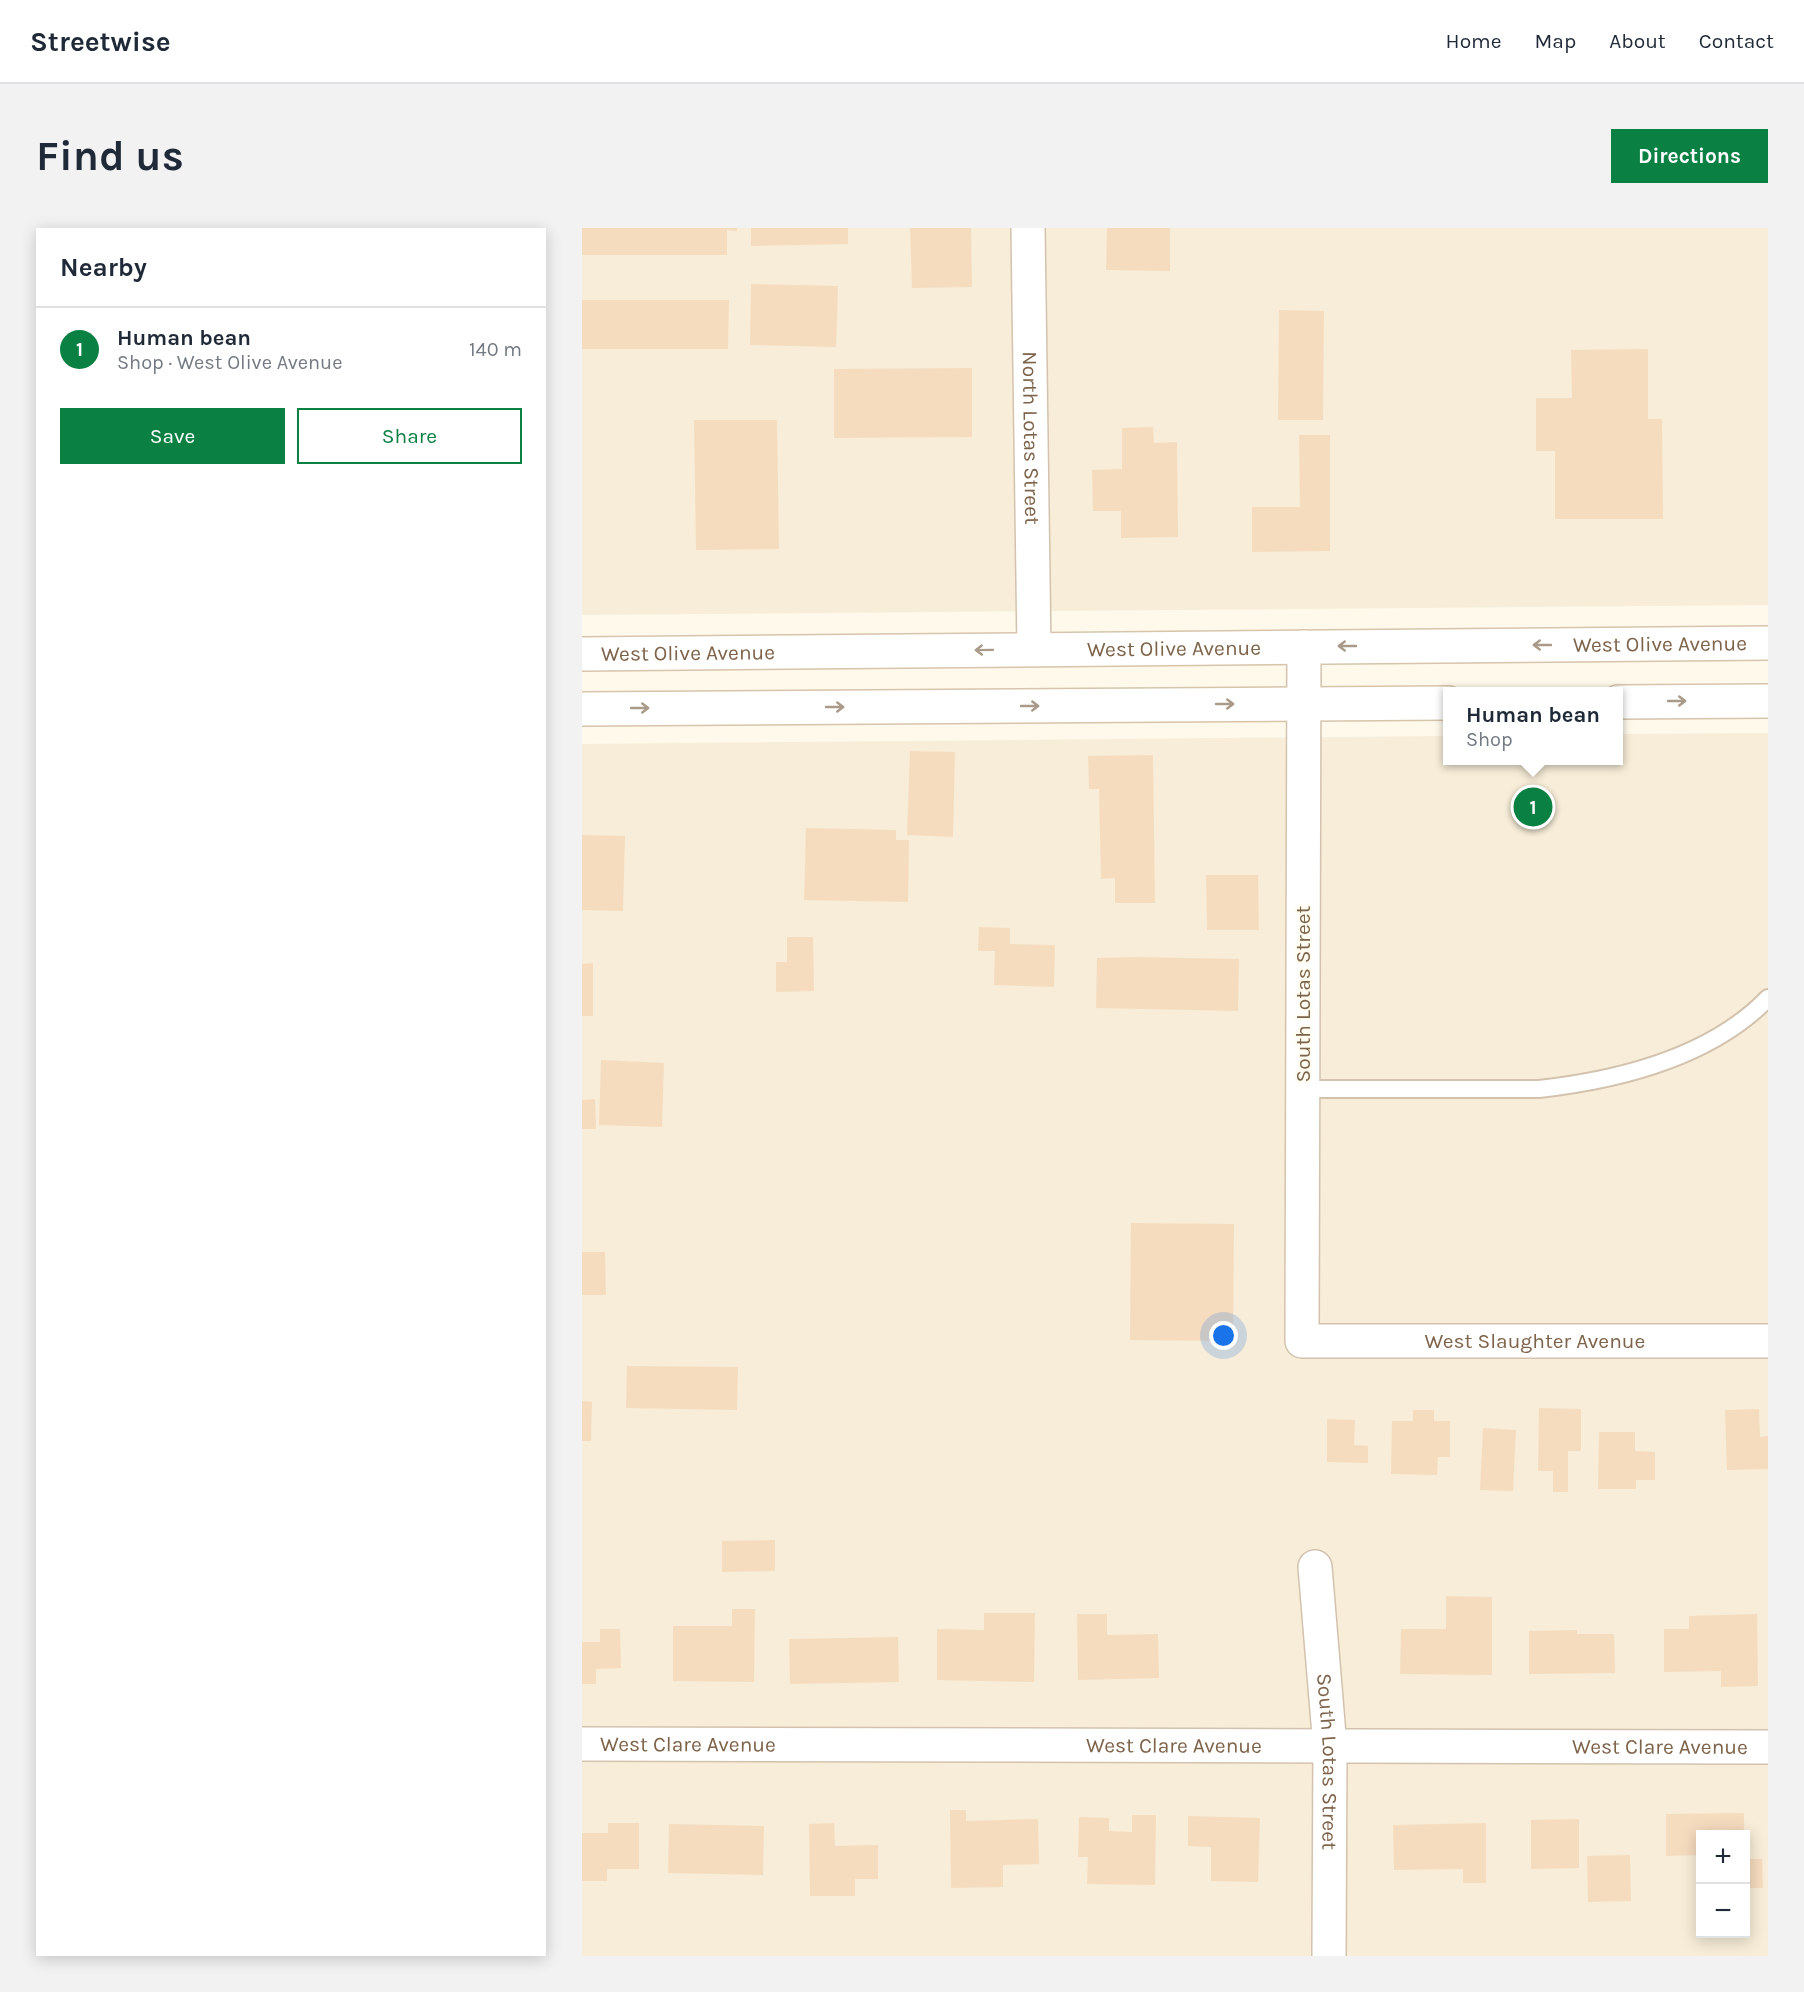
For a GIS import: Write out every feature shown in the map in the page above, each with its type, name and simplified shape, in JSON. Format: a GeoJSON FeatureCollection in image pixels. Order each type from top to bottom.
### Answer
{"type":"FeatureCollection","features":[{"type":"Feature","properties":{"kind":"street","name":"North Lotas Street"},"geometry":{"type":"LineString","coordinates":[[1028,228],[1034,649]]}},
{"type":"Feature","properties":{"kind":"street","name":"West Olive Avenue"},"geometry":{"type":"LineString","coordinates":[[582,654],[1768,643]]}},
{"type":"Feature","properties":{"kind":"street","name":"South Lotas Street"},"geometry":{"type":"LineString","coordinates":[[1302,1341],[1304,647]]}},
{"type":"Feature","properties":{"kind":"street"},"geometry":{"type":"LineString","coordinates":[[1623,702],[1768,701]]}},
{"type":"Feature","properties":{"kind":"street"},"geometry":{"type":"LineString","coordinates":[[582,709],[1443,703]]}},
{"type":"Feature","properties":{"kind":"street","name":"West Slaughter Avenue"},"geometry":{"type":"LineString","coordinates":[[1302,1341],[1768,1341]]}},
{"type":"Feature","properties":{"kind":"street","name":"South Lotas Street"},"geometry":{"type":"LineString","coordinates":[[1316,1567],[1330,1747],[1329,1956]]}},
{"type":"Feature","properties":{"kind":"street","name":"West Clare Avenue"},"geometry":{"type":"LineString","coordinates":[[582,1744],[1768,1747]]}},
{"type":"Feature","properties":{"kind":"lane"},"geometry":{"type":"LineString","coordinates":[[1303,1089],[1539,1089],[1577,1085],[1654,1064],[1701,1046],[1741,1022],[1768,998]]}},
{"type":"Feature","properties":{"kind":"shaded area"},"geometry":{"type":"Polygon","coordinates":[[[582,228],[1768,228],[1768,605],[582,615],[582,228]]]}},
{"type":"Feature","properties":{"kind":"shaded area"},"geometry":{"type":"Polygon","coordinates":[[[1768,733],[1768,1956],[582,1956],[582,744],[1443,736],[1443,765],[1623,765],[1623,734],[1768,733]]]}},
{"type":"Feature","properties":{"kind":"building"},"geometry":{"type":"Polygon","coordinates":[[[582,228],[737,228],[737,231],[727,230],[727,255],[582,255],[582,228]]]}},
{"type":"Feature","properties":{"kind":"building"},"geometry":{"type":"Polygon","coordinates":[[[751,228],[848,228],[848,244],[751,246],[751,228]]]}},
{"type":"Feature","properties":{"kind":"building"},"geometry":{"type":"Polygon","coordinates":[[[910,228],[971,228],[972,287],[912,288],[910,228]]]}},
{"type":"Feature","properties":{"kind":"building"},"geometry":{"type":"Polygon","coordinates":[[[1107,228],[1170,228],[1170,271],[1106,270],[1107,228]]]}},
{"type":"Feature","properties":{"kind":"building"},"geometry":{"type":"Polygon","coordinates":[[[751,284],[838,286],[836,347],[750,345],[751,284]]]}},
{"type":"Feature","properties":{"kind":"building"},"geometry":{"type":"Polygon","coordinates":[[[582,300],[729,300],[728,349],[582,349],[582,300]]]}},
{"type":"Feature","properties":{"kind":"building"},"geometry":{"type":"Polygon","coordinates":[[[1279,310],[1324,311],[1323,420],[1278,420],[1279,310]]]}},
{"type":"Feature","properties":{"kind":"building"},"geometry":{"type":"Polygon","coordinates":[[[1648,349],[1648,419],[1662,419],[1663,519],[1555,519],[1555,451],[1536,451],[1536,398],[1572,398],[1571,350],[1648,349]]]}},
{"type":"Feature","properties":{"kind":"building"},"geometry":{"type":"Polygon","coordinates":[[[972,368],[972,437],[834,438],[834,369],[972,368]]]}},
{"type":"Feature","properties":{"kind":"building"},"geometry":{"type":"Polygon","coordinates":[[[694,420],[777,420],[779,549],[696,550],[694,420]]]}},
{"type":"Feature","properties":{"kind":"building"},"geometry":{"type":"Polygon","coordinates":[[[1153,427],[1154,443],[1177,442],[1178,537],[1121,538],[1121,511],[1093,511],[1092,470],[1122,469],[1122,428],[1153,427]]]}},
{"type":"Feature","properties":{"kind":"building"},"geometry":{"type":"Polygon","coordinates":[[[1299,435],[1330,435],[1330,551],[1252,552],[1252,507],[1300,507],[1299,435]]]}},
{"type":"Feature","properties":{"kind":"building"},"geometry":{"type":"Polygon","coordinates":[[[910,751],[955,752],[953,837],[907,835],[910,751]]]}},
{"type":"Feature","properties":{"kind":"building"},"geometry":{"type":"Polygon","coordinates":[[[1153,755],[1155,903],[1115,903],[1115,878],[1101,879],[1099,789],[1089,789],[1088,756],[1153,755]]]}},
{"type":"Feature","properties":{"kind":"building"},"geometry":{"type":"Polygon","coordinates":[[[806,828],[896,830],[896,840],[909,840],[908,902],[804,900],[806,828]]]}},
{"type":"Feature","properties":{"kind":"building"},"geometry":{"type":"Polygon","coordinates":[[[582,835],[625,836],[623,911],[582,910],[582,835]]]}},
{"type":"Feature","properties":{"kind":"building"},"geometry":{"type":"Polygon","coordinates":[[[1206,875],[1258,875],[1259,930],[1207,930],[1206,875]]]}},
{"type":"Feature","properties":{"kind":"building"},"geometry":{"type":"Polygon","coordinates":[[[979,927],[1010,928],[1010,944],[1055,945],[1054,987],[994,985],[995,951],[978,951],[979,927]]]}},
{"type":"Feature","properties":{"kind":"building"},"geometry":{"type":"Polygon","coordinates":[[[787,937],[813,937],[814,991],[776,992],[776,962],[787,962],[787,937]]]}},
{"type":"Feature","properties":{"kind":"building"},"geometry":{"type":"Polygon","coordinates":[[[1097,958],[1239,959],[1238,1011],[1096,1008],[1097,958]]]}},
{"type":"Feature","properties":{"kind":"building"},"geometry":{"type":"Polygon","coordinates":[[[593,963],[593,1016],[582,1016],[582,964],[593,963]]]}},
{"type":"Feature","properties":{"kind":"building"},"geometry":{"type":"Polygon","coordinates":[[[601,1060],[664,1063],[662,1127],[599,1125],[601,1060]]]}},
{"type":"Feature","properties":{"kind":"building"},"geometry":{"type":"Polygon","coordinates":[[[595,1099],[596,1129],[582,1129],[582,1100],[595,1099]]]}},
{"type":"Feature","properties":{"kind":"building"},"geometry":{"type":"Polygon","coordinates":[[[1131,1223],[1234,1224],[1233,1341],[1130,1340],[1131,1223]]]}},
{"type":"Feature","properties":{"kind":"building"},"geometry":{"type":"Polygon","coordinates":[[[582,1252],[605,1252],[606,1295],[582,1295],[582,1252]]]}},
{"type":"Feature","properties":{"kind":"building"},"geometry":{"type":"Polygon","coordinates":[[[627,1366],[738,1367],[737,1410],[626,1408],[627,1366]]]}},
{"type":"Feature","properties":{"kind":"building"},"geometry":{"type":"Polygon","coordinates":[[[582,1401],[592,1402],[591,1441],[582,1441],[582,1401]]]}},
{"type":"Feature","properties":{"kind":"building"},"geometry":{"type":"Polygon","coordinates":[[[1539,1408],[1581,1409],[1581,1451],[1568,1451],[1568,1492],[1553,1492],[1553,1471],[1538,1471],[1539,1408]]]}},
{"type":"Feature","properties":{"kind":"building"},"geometry":{"type":"Polygon","coordinates":[[[1759,1409],[1760,1437],[1768,1436],[1768,1469],[1727,1470],[1725,1410],[1759,1409]]]}},
{"type":"Feature","properties":{"kind":"building"},"geometry":{"type":"Polygon","coordinates":[[[1413,1410],[1434,1410],[1434,1421],[1450,1421],[1450,1457],[1438,1457],[1437,1475],[1391,1474],[1392,1421],[1413,1421],[1413,1410]]]}},
{"type":"Feature","properties":{"kind":"building"},"geometry":{"type":"Polygon","coordinates":[[[1327,1419],[1355,1420],[1354,1445],[1368,1446],[1368,1463],[1327,1462],[1327,1419]]]}},
{"type":"Feature","properties":{"kind":"building"},"geometry":{"type":"Polygon","coordinates":[[[1483,1428],[1516,1430],[1513,1491],[1480,1490],[1483,1428]]]}},
{"type":"Feature","properties":{"kind":"building"},"geometry":{"type":"Polygon","coordinates":[[[1599,1432],[1635,1432],[1635,1451],[1655,1452],[1655,1480],[1636,1480],[1636,1489],[1598,1489],[1599,1432]]]}},
{"type":"Feature","properties":{"kind":"building"},"geometry":{"type":"Polygon","coordinates":[[[775,1540],[775,1571],[722,1572],[722,1541],[775,1540]]]}},
{"type":"Feature","properties":{"kind":"building"},"geometry":{"type":"Polygon","coordinates":[[[1446,1596],[1492,1597],[1492,1675],[1400,1674],[1401,1629],[1446,1629],[1446,1596]]]}},
{"type":"Feature","properties":{"kind":"building"},"geometry":{"type":"Polygon","coordinates":[[[732,1609],[755,1609],[754,1682],[673,1681],[673,1626],[732,1626],[732,1609]]]}},
{"type":"Feature","properties":{"kind":"building"},"geometry":{"type":"Polygon","coordinates":[[[984,1613],[1035,1613],[1034,1682],[937,1680],[937,1629],[984,1630],[984,1613]]]}},
{"type":"Feature","properties":{"kind":"building"},"geometry":{"type":"Polygon","coordinates":[[[1077,1614],[1107,1614],[1107,1635],[1158,1634],[1159,1678],[1078,1680],[1077,1614]]]}},
{"type":"Feature","properties":{"kind":"building"},"geometry":{"type":"Polygon","coordinates":[[[1757,1614],[1758,1686],[1721,1687],[1721,1671],[1664,1672],[1664,1629],[1689,1629],[1689,1616],[1757,1614]]]}},
{"type":"Feature","properties":{"kind":"building"},"geometry":{"type":"Polygon","coordinates":[[[600,1629],[620,1629],[621,1668],[596,1669],[596,1684],[582,1684],[582,1642],[600,1642],[600,1629]]]}},
{"type":"Feature","properties":{"kind":"building"},"geometry":{"type":"Polygon","coordinates":[[[1577,1630],[1577,1634],[1614,1634],[1615,1673],[1529,1674],[1529,1631],[1577,1630]]]}},
{"type":"Feature","properties":{"kind":"building"},"geometry":{"type":"Polygon","coordinates":[[[898,1637],[899,1682],[790,1684],[789,1639],[898,1637]]]}},
{"type":"Feature","properties":{"kind":"building"},"geometry":{"type":"Polygon","coordinates":[[[950,1810],[966,1810],[966,1821],[1038,1819],[1039,1864],[1003,1865],[1003,1887],[951,1888],[950,1810]]]}},
{"type":"Feature","properties":{"kind":"building"},"geometry":{"type":"Polygon","coordinates":[[[1744,1813],[1744,1830],[1696,1830],[1696,1855],[1666,1856],[1666,1814],[1744,1813]]]}},
{"type":"Feature","properties":{"kind":"building"},"geometry":{"type":"Polygon","coordinates":[[[1132,1815],[1156,1815],[1155,1885],[1087,1884],[1088,1857],[1078,1857],[1079,1817],[1109,1818],[1109,1831],[1132,1832],[1132,1815]]]}},
{"type":"Feature","properties":{"kind":"building"},"geometry":{"type":"Polygon","coordinates":[[[1188,1816],[1260,1818],[1258,1882],[1211,1881],[1211,1847],[1188,1846],[1188,1816]]]}},
{"type":"Feature","properties":{"kind":"building"},"geometry":{"type":"Polygon","coordinates":[[[1579,1819],[1579,1868],[1531,1869],[1531,1820],[1579,1819]]]}},
{"type":"Feature","properties":{"kind":"building"},"geometry":{"type":"Polygon","coordinates":[[[608,1823],[639,1823],[639,1869],[607,1869],[607,1881],[582,1881],[582,1833],[608,1833],[608,1823]]]}},
{"type":"Feature","properties":{"kind":"building"},"geometry":{"type":"Polygon","coordinates":[[[834,1823],[835,1846],[878,1845],[878,1879],[855,1879],[855,1896],[810,1896],[809,1824],[834,1823]]]}},
{"type":"Feature","properties":{"kind":"building"},"geometry":{"type":"Polygon","coordinates":[[[1486,1823],[1486,1883],[1463,1883],[1463,1869],[1394,1870],[1393,1825],[1486,1823]]]}},
{"type":"Feature","properties":{"kind":"building"},"geometry":{"type":"Polygon","coordinates":[[[669,1824],[764,1826],[763,1875],[668,1873],[669,1824]]]}},
{"type":"Feature","properties":{"kind":"building"},"geometry":{"type":"Polygon","coordinates":[[[1630,1855],[1631,1901],[1588,1902],[1587,1856],[1630,1855]]]}},
{"type":"Feature","properties":{"kind":"building"},"geometry":{"type":"Polygon","coordinates":[[[1750,1859],[1762,1859],[1763,1888],[1750,1888],[1750,1859]]]}},
{"type":"Feature","properties":{"kind":"place","name":"Human bean"},"geometry":{"type":"Point","coordinates":[1533,807]}}]}
